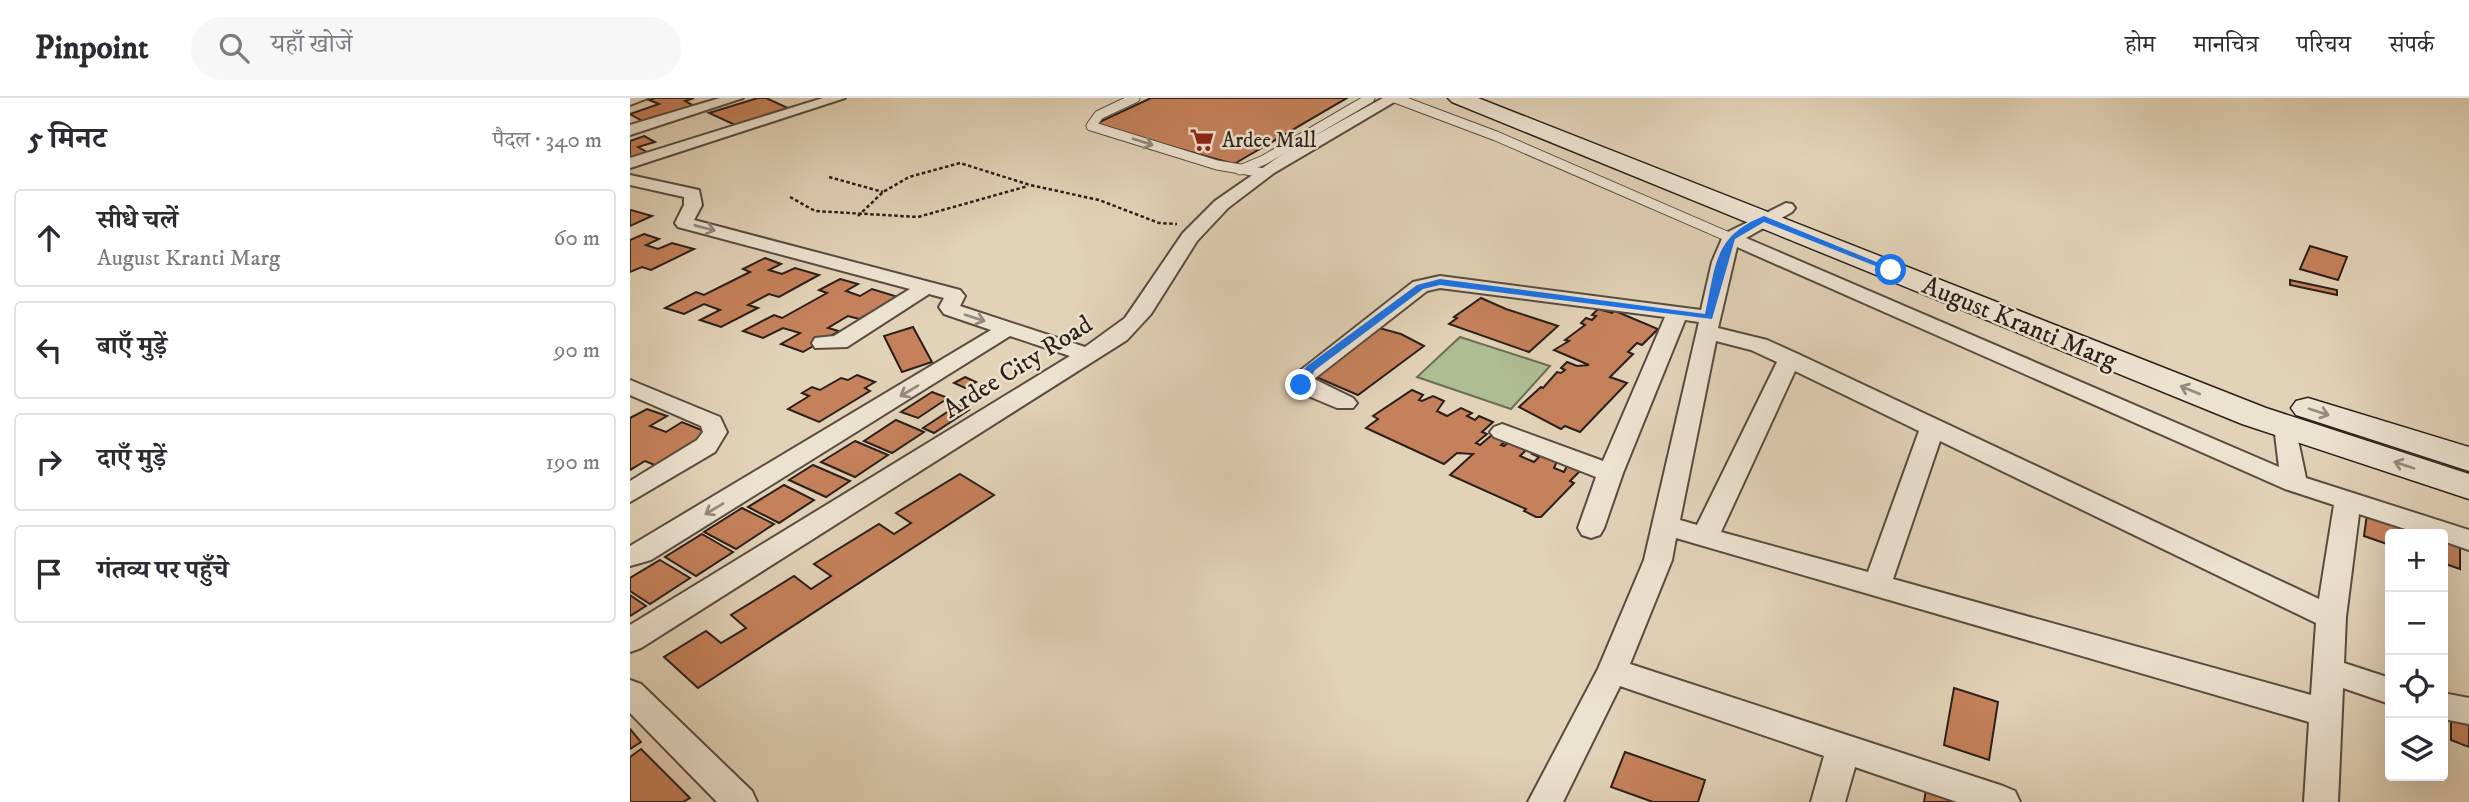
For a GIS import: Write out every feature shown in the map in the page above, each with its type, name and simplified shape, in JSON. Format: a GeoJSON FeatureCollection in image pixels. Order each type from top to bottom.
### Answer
{"type":"FeatureCollection","features":[{"type":"Feature","properties":{"kind":"main road","name":"August Kranti Marg"},"geometry":{"type":"LineString","coordinates":[[1459,98],[2273,397],[2469,459]]}},
{"type":"Feature","properties":{"kind":"main road","name":"August Kranti Marg"},"geometry":{"type":"LineString","coordinates":[[1501,98],[2286,426],[2469,486]]}},
{"type":"Feature","properties":{"kind":"street"},"geometry":{"type":"LineString","coordinates":[[630,101],[641,98]]}},
{"type":"Feature","properties":{"kind":"street"},"geometry":{"type":"LineString","coordinates":[[636,129],[736,98]]}},
{"type":"Feature","properties":{"kind":"street"},"geometry":{"type":"LineString","coordinates":[[779,98],[802,109]]}},
{"type":"Feature","properties":{"kind":"street"},"geometry":{"type":"LineString","coordinates":[[630,163],[838,98]]}},
{"type":"Feature","properties":{"kind":"street","name":"Ardee City Road"},"geometry":{"type":"LineString","coordinates":[[630,640],[1089,355],[1139,319],[1200,225],[1264,173],[1394,98]]}},
{"type":"Feature","properties":{"kind":"street"},"geometry":{"type":"LineString","coordinates":[[636,129],[673,149]]}},
{"type":"Feature","properties":{"kind":"street"},"geometry":{"type":"LineString","coordinates":[[630,180],[693,194],[693,205],[684,223],[953,293],[955,296],[949,307],[951,310],[1089,355]]}},
{"type":"Feature","properties":{"kind":"street"},"geometry":{"type":"LineString","coordinates":[[1545,802],[1612,671],[1658,560],[1721,262],[1731,237],[1775,213]]}},
{"type":"Feature","properties":{"kind":"street"},"geometry":{"type":"LineString","coordinates":[[1731,237],[2294,483],[2469,540]]}},
{"type":"Feature","properties":{"kind":"street"},"geometry":{"type":"LineString","coordinates":[[1345,403],[1301,385],[1303,377],[1420,286],[1440,282],[1464,283],[1677,313],[1790,359],[2331,617]]}},
{"type":"Feature","properties":{"kind":"street"},"geometry":{"type":"LineString","coordinates":[[822,342],[839,342],[926,287]]}},
{"type":"Feature","properties":{"kind":"street"},"geometry":{"type":"LineString","coordinates":[[1591,528],[1610,473],[1677,313]]}},
{"type":"Feature","properties":{"kind":"street"},"geometry":{"type":"LineString","coordinates":[[630,556],[642,553],[1007,328]]}},
{"type":"Feature","properties":{"kind":"street"},"geometry":{"type":"LineString","coordinates":[[1705,537],[1790,359]]}},
{"type":"Feature","properties":{"kind":"street"},"geometry":{"type":"LineString","coordinates":[[630,387],[712,422],[715,432],[706,446],[630,493]]}},
{"type":"Feature","properties":{"kind":"street"},"geometry":{"type":"LineString","coordinates":[[1877,585],[1933,426]]}},
{"type":"Feature","properties":{"kind":"street"},"geometry":{"type":"LineString","coordinates":[[2286,426],[2294,483]]}},
{"type":"Feature","properties":{"kind":"street"},"geometry":{"type":"LineString","coordinates":[[1502,432],[1610,473]]}},
{"type":"Feature","properties":{"kind":"street"},"geometry":{"type":"LineString","coordinates":[[2320,802],[2331,617],[2348,502]]}},
{"type":"Feature","properties":{"kind":"street"},"geometry":{"type":"LineString","coordinates":[[1666,526],[2326,713]]}},
{"type":"Feature","properties":{"kind":"street"},"geometry":{"type":"LineString","coordinates":[[1612,671],[2003,802]]}},
{"type":"Feature","properties":{"kind":"street"},"geometry":{"type":"LineString","coordinates":[[2328,671],[2385,689]]}},
{"type":"Feature","properties":{"kind":"street"},"geometry":{"type":"LineString","coordinates":[[630,693],[740,802]]}},
{"type":"Feature","properties":{"kind":"street"},"geometry":{"type":"LineString","coordinates":[[2448,707],[2469,711]]}},
{"type":"Feature","properties":{"kind":"street"},"geometry":{"type":"LineString","coordinates":[[1828,802],[1843,749]]}},
{"type":"Feature","properties":{"kind":"lane"},"geometry":{"type":"LineString","coordinates":[[1135,98],[1099,115],[1091,126],[1240,170],[1264,173]]}},
{"type":"Feature","properties":{"kind":"lane"},"geometry":{"type":"LineString","coordinates":[[1240,170],[1264,160],[1370,98]]}},
{"type":"Feature","properties":{"kind":"lane"},"geometry":{"type":"LineString","coordinates":[[1394,98],[1496,136],[1731,237]]}},
{"type":"Feature","properties":{"kind":"path"},"geometry":{"type":"LineString","coordinates":[[858,216],[883,192],[909,177],[960,163],[1030,185],[1099,200],[1159,223],[1200,225]]}},
{"type":"Feature","properties":{"kind":"path"},"geometry":{"type":"LineString","coordinates":[[829,177],[883,192]]}},
{"type":"Feature","properties":{"kind":"path"},"geometry":{"type":"LineString","coordinates":[[790,197],[815,211],[858,216],[918,217],[1030,185]]}},
{"type":"Feature","properties":{"kind":"green space"},"geometry":{"type":"Polygon","coordinates":[[[1460,337],[1550,366],[1511,409],[1417,377],[1460,337]]]}},
{"type":"Feature","properties":{"kind":"building"},"geometry":{"type":"Polygon","coordinates":[[[694,98],[685,101],[698,108],[646,123],[630,114],[659,104],[649,100],[694,98]]]}},
{"type":"Feature","properties":{"kind":"building"},"geometry":{"type":"Polygon","coordinates":[[[766,98],[788,108],[735,125],[709,113],[766,98]]]}},
{"type":"Feature","properties":{"kind":"building","name":"Ardee Mall"},"geometry":{"type":"Polygon","coordinates":[[[1151,98],[1347,98],[1234,164],[1093,125],[1151,98]]]}},
{"type":"Feature","properties":{"kind":"building"},"geometry":{"type":"Polygon","coordinates":[[[644,136],[655,142],[638,147],[647,152],[630,158],[630,141],[644,136]]]}},
{"type":"Feature","properties":{"kind":"building"},"geometry":{"type":"Polygon","coordinates":[[[631,210],[652,216],[630,226],[631,210]]]}},
{"type":"Feature","properties":{"kind":"building"},"geometry":{"type":"Polygon","coordinates":[[[644,234],[659,239],[646,245],[658,249],[672,243],[694,249],[651,270],[642,267],[630,272],[630,240],[644,234]]]}},
{"type":"Feature","properties":{"kind":"building"},"geometry":{"type":"Polygon","coordinates":[[[2310,246],[2347,257],[2338,280],[2300,269],[2310,246]]]}},
{"type":"Feature","properties":{"kind":"building"},"geometry":{"type":"Polygon","coordinates":[[[765,258],[781,264],[769,270],[782,274],[795,268],[819,275],[779,297],[769,294],[748,305],[758,308],[721,327],[700,320],[720,310],[704,304],[684,314],[665,308],[696,292],[704,295],[750,272],[743,269],[765,258]]]}},
{"type":"Feature","properties":{"kind":"building"},"geometry":{"type":"Polygon","coordinates":[[[840,279],[858,284],[846,291],[860,296],[872,289],[898,297],[859,319],[848,316],[828,328],[839,331],[803,352],[781,344],[800,333],[783,328],[763,338],[743,331],[774,315],[782,318],[827,293],[819,290],[840,279]]]}},
{"type":"Feature","properties":{"kind":"building"},"geometry":{"type":"Polygon","coordinates":[[[2290,280],[2337,290],[2337,295],[2290,285],[2290,280]]]}},
{"type":"Feature","properties":{"kind":"building"},"geometry":{"type":"Polygon","coordinates":[[[1481,298],[1558,326],[1529,352],[1449,324],[1457,318],[1454,317],[1481,298]]]}},
{"type":"Feature","properties":{"kind":"building"},"geometry":{"type":"Polygon","coordinates":[[[1598,309],[1612,313],[1615,311],[1658,329],[1642,345],[1637,343],[1628,352],[1633,354],[1610,377],[1627,383],[1580,432],[1565,426],[1561,429],[1519,407],[1543,388],[1557,372],[1565,370],[1561,368],[1567,362],[1577,366],[1589,365],[1554,350],[1569,341],[1565,340],[1585,325],[1581,323],[1586,318],[1592,320],[1596,316],[1592,315],[1598,309]]]}},
{"type":"Feature","properties":{"kind":"building"},"geometry":{"type":"Polygon","coordinates":[[[913,327],[932,362],[902,372],[884,336],[913,327]]]}},
{"type":"Feature","properties":{"kind":"building"},"geometry":{"type":"Polygon","coordinates":[[[1379,328],[1401,334],[1424,346],[1358,395],[1316,377],[1379,328]]]}},
{"type":"Feature","properties":{"kind":"building"},"geometry":{"type":"Polygon","coordinates":[[[857,375],[875,382],[865,388],[870,391],[819,422],[788,409],[809,396],[802,393],[812,387],[820,390],[841,378],[848,380],[857,375]]]}},
{"type":"Feature","properties":{"kind":"building"},"geometry":{"type":"Polygon","coordinates":[[[965,377],[976,382],[965,388],[954,383],[965,377]]]}},
{"type":"Feature","properties":{"kind":"building"},"geometry":{"type":"Polygon","coordinates":[[[1412,390],[1423,395],[1419,400],[1433,396],[1444,401],[1437,411],[1447,416],[1461,408],[1472,413],[1467,416],[1475,420],[1479,416],[1493,422],[1482,432],[1487,434],[1476,443],[1480,445],[1493,434],[1503,438],[1501,440],[1505,442],[1501,445],[1504,446],[1512,439],[1529,447],[1520,456],[1534,462],[1539,457],[1532,454],[1536,450],[1558,459],[1554,468],[1564,472],[1568,464],[1581,470],[1570,481],[1574,483],[1541,517],[1536,517],[1524,511],[1526,509],[1450,475],[1473,454],[1457,453],[1444,464],[1366,428],[1378,419],[1373,416],[1412,390]]]}},
{"type":"Feature","properties":{"kind":"building"},"geometry":{"type":"Polygon","coordinates":[[[932,392],[948,398],[918,418],[901,412],[932,392]]]}},
{"type":"Feature","properties":{"kind":"building"},"geometry":{"type":"Polygon","coordinates":[[[958,405],[969,410],[934,433],[923,428],[958,405]]]}},
{"type":"Feature","properties":{"kind":"building"},"geometry":{"type":"Polygon","coordinates":[[[647,409],[667,416],[650,426],[666,432],[682,422],[711,434],[657,466],[645,461],[630,470],[630,418],[647,409]]]}},
{"type":"Feature","properties":{"kind":"building"},"geometry":{"type":"Polygon","coordinates":[[[896,420],[924,432],[892,453],[864,441],[896,420]]]}},
{"type":"Feature","properties":{"kind":"building"},"geometry":{"type":"Polygon","coordinates":[[[855,441],[888,455],[855,477],[821,462],[855,441]]]}},
{"type":"Feature","properties":{"kind":"building"},"geometry":{"type":"Polygon","coordinates":[[[813,465],[850,481],[826,497],[789,480],[813,465]]]}},
{"type":"Feature","properties":{"kind":"building"},"geometry":{"type":"Polygon","coordinates":[[[960,474],[994,495],[698,688],[664,657],[706,631],[721,643],[746,628],[731,615],[794,576],[811,589],[831,576],[814,564],[879,524],[894,534],[911,523],[896,513],[960,474]]]}},
{"type":"Feature","properties":{"kind":"building"},"geometry":{"type":"Polygon","coordinates":[[[784,485],[814,500],[779,523],[748,507],[784,485]]]}},
{"type":"Feature","properties":{"kind":"building"},"geometry":{"type":"Polygon","coordinates":[[[742,508],[774,524],[736,549],[704,532],[742,508]]]}},
{"type":"Feature","properties":{"kind":"building"},"geometry":{"type":"Polygon","coordinates":[[[2367,514],[2411,529],[2385,529],[2385,543],[2364,536],[2367,514]]]}},
{"type":"Feature","properties":{"kind":"building"},"geometry":{"type":"Polygon","coordinates":[[[702,534],[733,552],[696,576],[665,557],[702,534]]]}},
{"type":"Feature","properties":{"kind":"building"},"geometry":{"type":"Polygon","coordinates":[[[2448,542],[2460,546],[2460,569],[2448,565],[2448,542]]]}},
{"type":"Feature","properties":{"kind":"building"},"geometry":{"type":"Polygon","coordinates":[[[660,560],[690,578],[650,604],[630,591],[630,578],[660,560]]]}},
{"type":"Feature","properties":{"kind":"building"},"geometry":{"type":"Polygon","coordinates":[[[630,595],[646,606],[630,616],[630,595]]]}},
{"type":"Feature","properties":{"kind":"building"},"geometry":{"type":"Polygon","coordinates":[[[1954,688],[1998,702],[1989,760],[1944,745],[1954,688]]]}},
{"type":"Feature","properties":{"kind":"building"},"geometry":{"type":"Polygon","coordinates":[[[2451,719],[2469,725],[2469,747],[2451,740],[2451,719]]]}},
{"type":"Feature","properties":{"kind":"building"},"geometry":{"type":"Polygon","coordinates":[[[630,729],[641,742],[630,749],[630,729]]]}},
{"type":"Feature","properties":{"kind":"building"},"geometry":{"type":"Polygon","coordinates":[[[641,749],[690,798],[683,802],[630,802],[630,757],[641,749]]]}},
{"type":"Feature","properties":{"kind":"building"},"geometry":{"type":"Polygon","coordinates":[[[1625,752],[1705,780],[1698,802],[1653,802],[1611,787],[1625,752]]]}},
{"type":"Feature","properties":{"kind":"building"},"geometry":{"type":"Polygon","coordinates":[[[1927,783],[1959,802],[1924,802],[1927,783]]]}},
{"type":"Feature","properties":{"kind":"place","name":"Ardee Mall"},"geometry":{"type":"Point","coordinates":[1202,140]}},
{"type":"Feature","properties":{"kind":"route"},"geometry":{"type":"LineString","coordinates":[[1301,385],[1303,377],[1311,368],[1420,286],[1440,282],[1464,283],[1709,317],[1721,262],[1731,237],[1764,219],[1891,270]]}}]}
